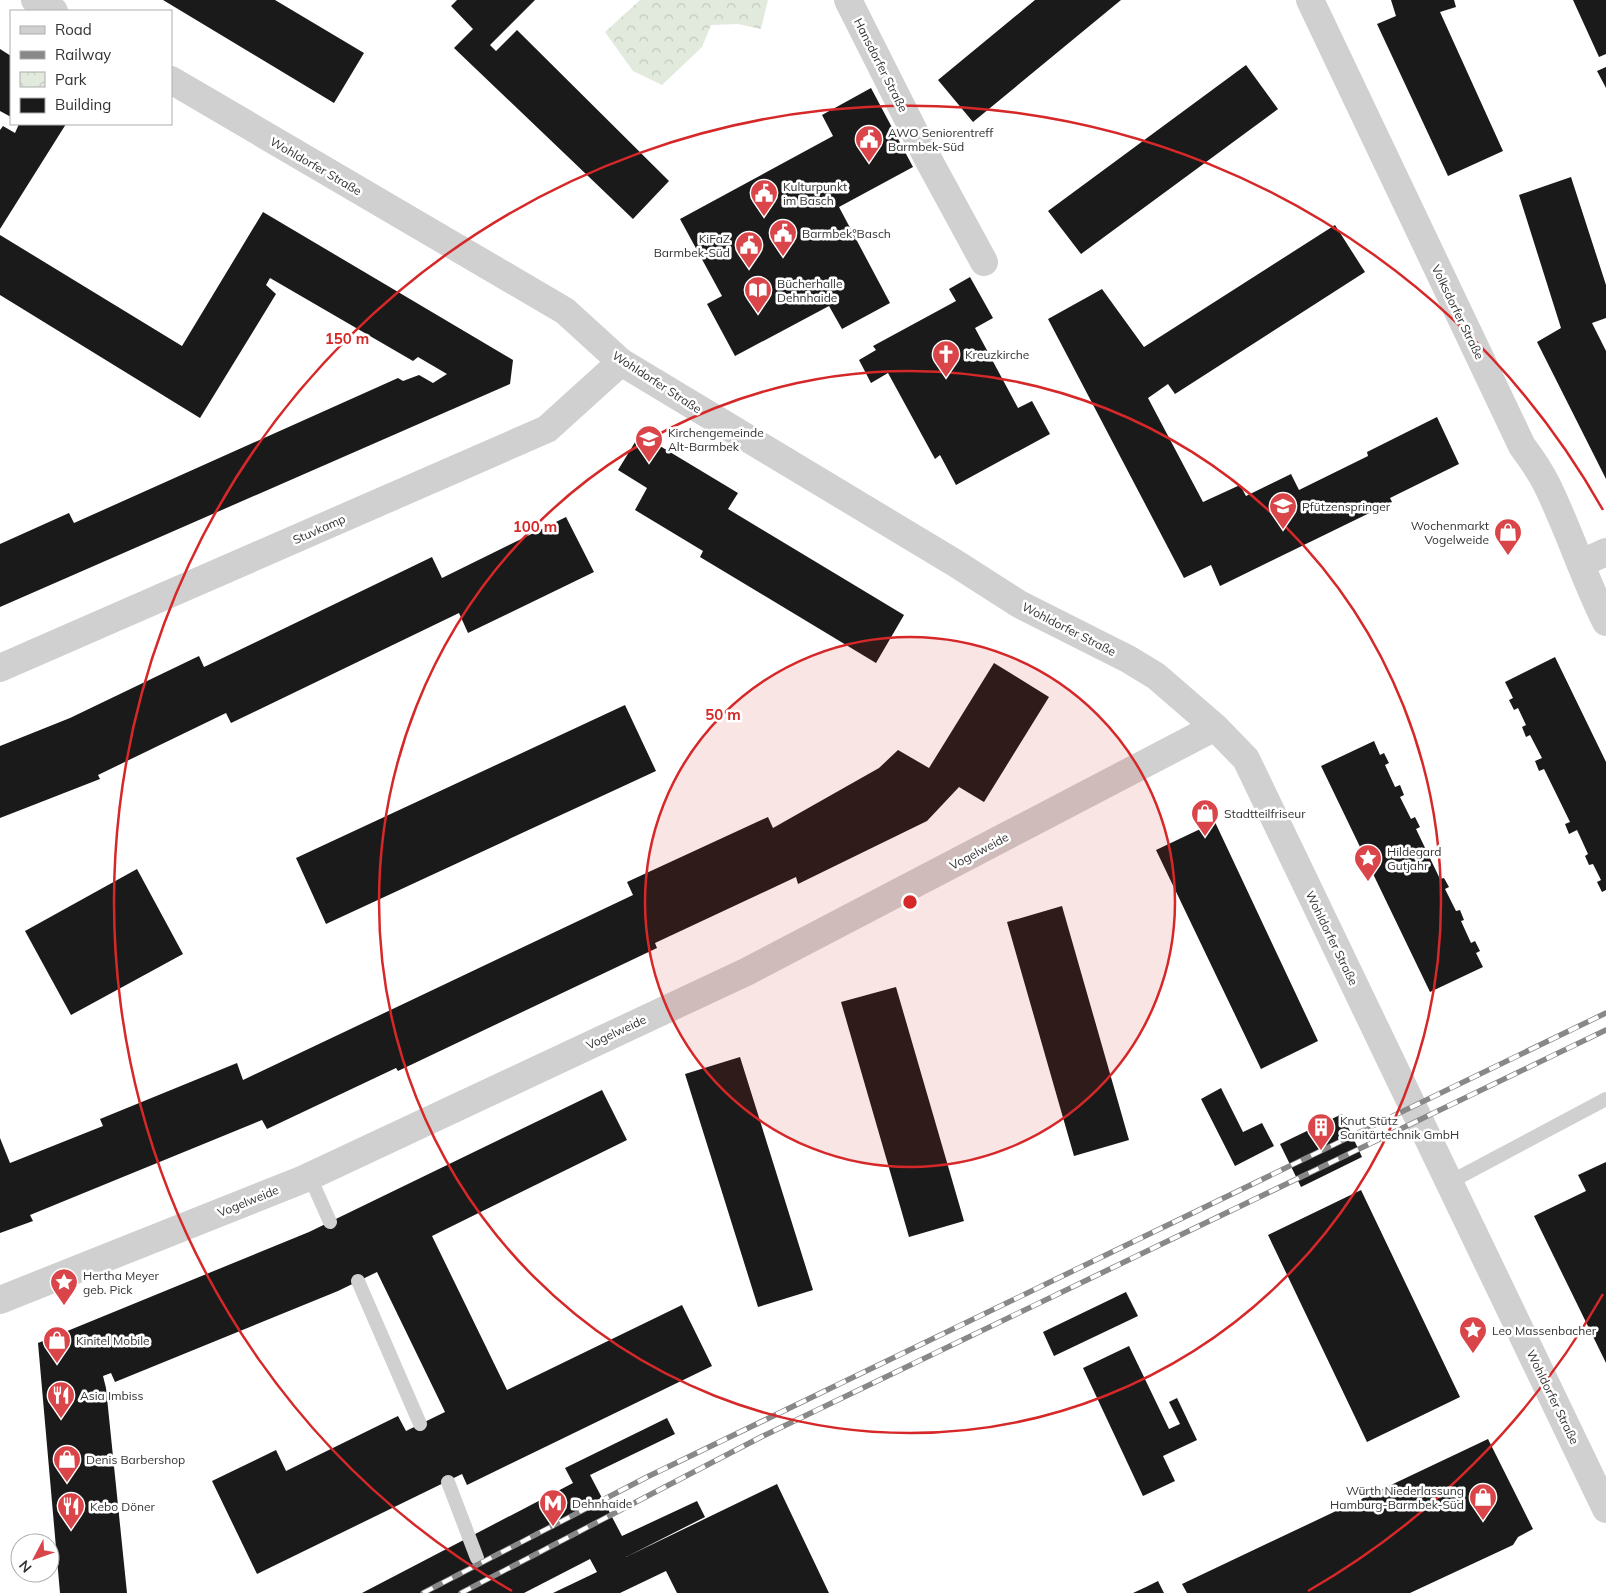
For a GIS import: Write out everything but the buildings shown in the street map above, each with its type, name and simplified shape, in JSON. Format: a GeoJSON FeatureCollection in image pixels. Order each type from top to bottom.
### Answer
{"type":"FeatureCollection","features":[{"type":"Feature","properties":{"kind":"street"},"geometry":{"type":"LineString","coordinates":[[35,0],[52,10]]}},
{"type":"Feature","properties":{"kind":"street","name":"Hansdorfer Straße"},"geometry":{"type":"LineString","coordinates":[[848,0],[928,159],[984,262]]}},
{"type":"Feature","properties":{"kind":"street","name":"Volksdorfer Straße"},"geometry":{"type":"LineString","coordinates":[[1310,0],[1518,437],[1546,483],[1582,563],[1590,590],[1606,622]]}},
{"type":"Feature","properties":{"kind":"street","name":"Wohldorfer Straße"},"geometry":{"type":"LineString","coordinates":[[172,81],[565,311],[621,362],[955,563],[1019,604],[1128,659],[1156,676],[1215,727],[1246,759],[1606,1509]]}},
{"type":"Feature","properties":{"kind":"street","name":"Stuvkamp"},"geometry":{"type":"LineString","coordinates":[[0,668],[547,429],[621,362]]}},
{"type":"Feature","properties":{"kind":"street"},"geometry":{"type":"LineString","coordinates":[[1582,563],[1606,552]]}},
{"type":"Feature","properties":{"kind":"street","name":"Vogelweide"},"geometry":{"type":"LineString","coordinates":[[0,1300],[310,1177],[746,972],[1215,727]]}},
{"type":"Feature","properties":{"kind":"lane"},"geometry":{"type":"LineString","coordinates":[[1450,1182],[1606,1099]]}},
{"type":"Feature","properties":{"kind":"lane"},"geometry":{"type":"LineString","coordinates":[[310,1177],[330,1222]]}},
{"type":"Feature","properties":{"kind":"lane"},"geometry":{"type":"LineString","coordinates":[[358,1281],[420,1424]]}},
{"type":"Feature","properties":{"kind":"lane"},"geometry":{"type":"LineString","coordinates":[[448,1482],[477,1558]]}},
{"type":"Feature","properties":{"kind":"green space"},"geometry":{"type":"Polygon","coordinates":[[[640,0],[768,0],[761,29],[738,24],[711,25],[702,47],[662,85],[633,71],[605,32],[640,0]]]}},
{"type":"Feature","properties":{"kind":"railway"},"geometry":{"type":"LineString","coordinates":[[423,1593],[647,1477],[1606,1013]]}},
{"type":"Feature","properties":{"kind":"railway"},"geometry":{"type":"LineString","coordinates":[[461,1593],[761,1437],[1606,1030]]}},
{"type":"Feature","properties":{"kind":"place","name":"AWO Seniorentreff Barmbek-Süd"},"geometry":{"type":"Point","coordinates":[869,163]}},
{"type":"Feature","properties":{"kind":"place","name":"Kulturpunkt im Basch"},"geometry":{"type":"Point","coordinates":[764,217]}},
{"type":"Feature","properties":{"kind":"place","name":"Barmbek°Basch"},"geometry":{"type":"Point","coordinates":[783,257]}},
{"type":"Feature","properties":{"kind":"place","name":"KiFaZ Barmbek-Süd"},"geometry":{"type":"Point","coordinates":[749,269]}},
{"type":"Feature","properties":{"kind":"place","name":"Bücherhalle Dehnhaide"},"geometry":{"type":"Point","coordinates":[758,314]}},
{"type":"Feature","properties":{"kind":"place","name":"Kreuzkirche"},"geometry":{"type":"Point","coordinates":[946,378]}},
{"type":"Feature","properties":{"kind":"place","name":"Kirchengemeinde Alt-Barmbek"},"geometry":{"type":"Point","coordinates":[649,463]}},
{"type":"Feature","properties":{"kind":"place","name":"Pfützenspringer"},"geometry":{"type":"Point","coordinates":[1283,530]}},
{"type":"Feature","properties":{"kind":"place","name":"Wochenmarkt Vogelweide"},"geometry":{"type":"Point","coordinates":[1508,556]}},
{"type":"Feature","properties":{"kind":"place","name":"Stadtteilfriseur"},"geometry":{"type":"Point","coordinates":[1205,837]}},
{"type":"Feature","properties":{"kind":"place","name":"Hildegard Gutjahr"},"geometry":{"type":"Point","coordinates":[1368,882]}},
{"type":"Feature","properties":{"kind":"place","name":"Knut Stütz Sanitärtechnik GmbH"},"geometry":{"type":"Point","coordinates":[1321,1151]}},
{"type":"Feature","properties":{"kind":"place","name":"Hertha Meyer geb. Pick"},"geometry":{"type":"Point","coordinates":[64,1306]}},
{"type":"Feature","properties":{"kind":"place","name":"Leo Massenbacher"},"geometry":{"type":"Point","coordinates":[1473,1354]}},
{"type":"Feature","properties":{"kind":"place","name":"Kinitel Mobile"},"geometry":{"type":"Point","coordinates":[57,1364]}},
{"type":"Feature","properties":{"kind":"place","name":"Asia Imbiss"},"geometry":{"type":"Point","coordinates":[61,1419]}},
{"type":"Feature","properties":{"kind":"place","name":"Denis Barbershop"},"geometry":{"type":"Point","coordinates":[67,1483]}},
{"type":"Feature","properties":{"kind":"place","name":"Würth Niederlassung Hamburg-Barmbek-Süd"},"geometry":{"type":"Point","coordinates":[1483,1521]}},
{"type":"Feature","properties":{"kind":"place","name":"Dehnhaide"},"geometry":{"type":"Point","coordinates":[553,1527]}},
{"type":"Feature","properties":{"kind":"place","name":"Kebo Döner"},"geometry":{"type":"Point","coordinates":[71,1530]}}]}
